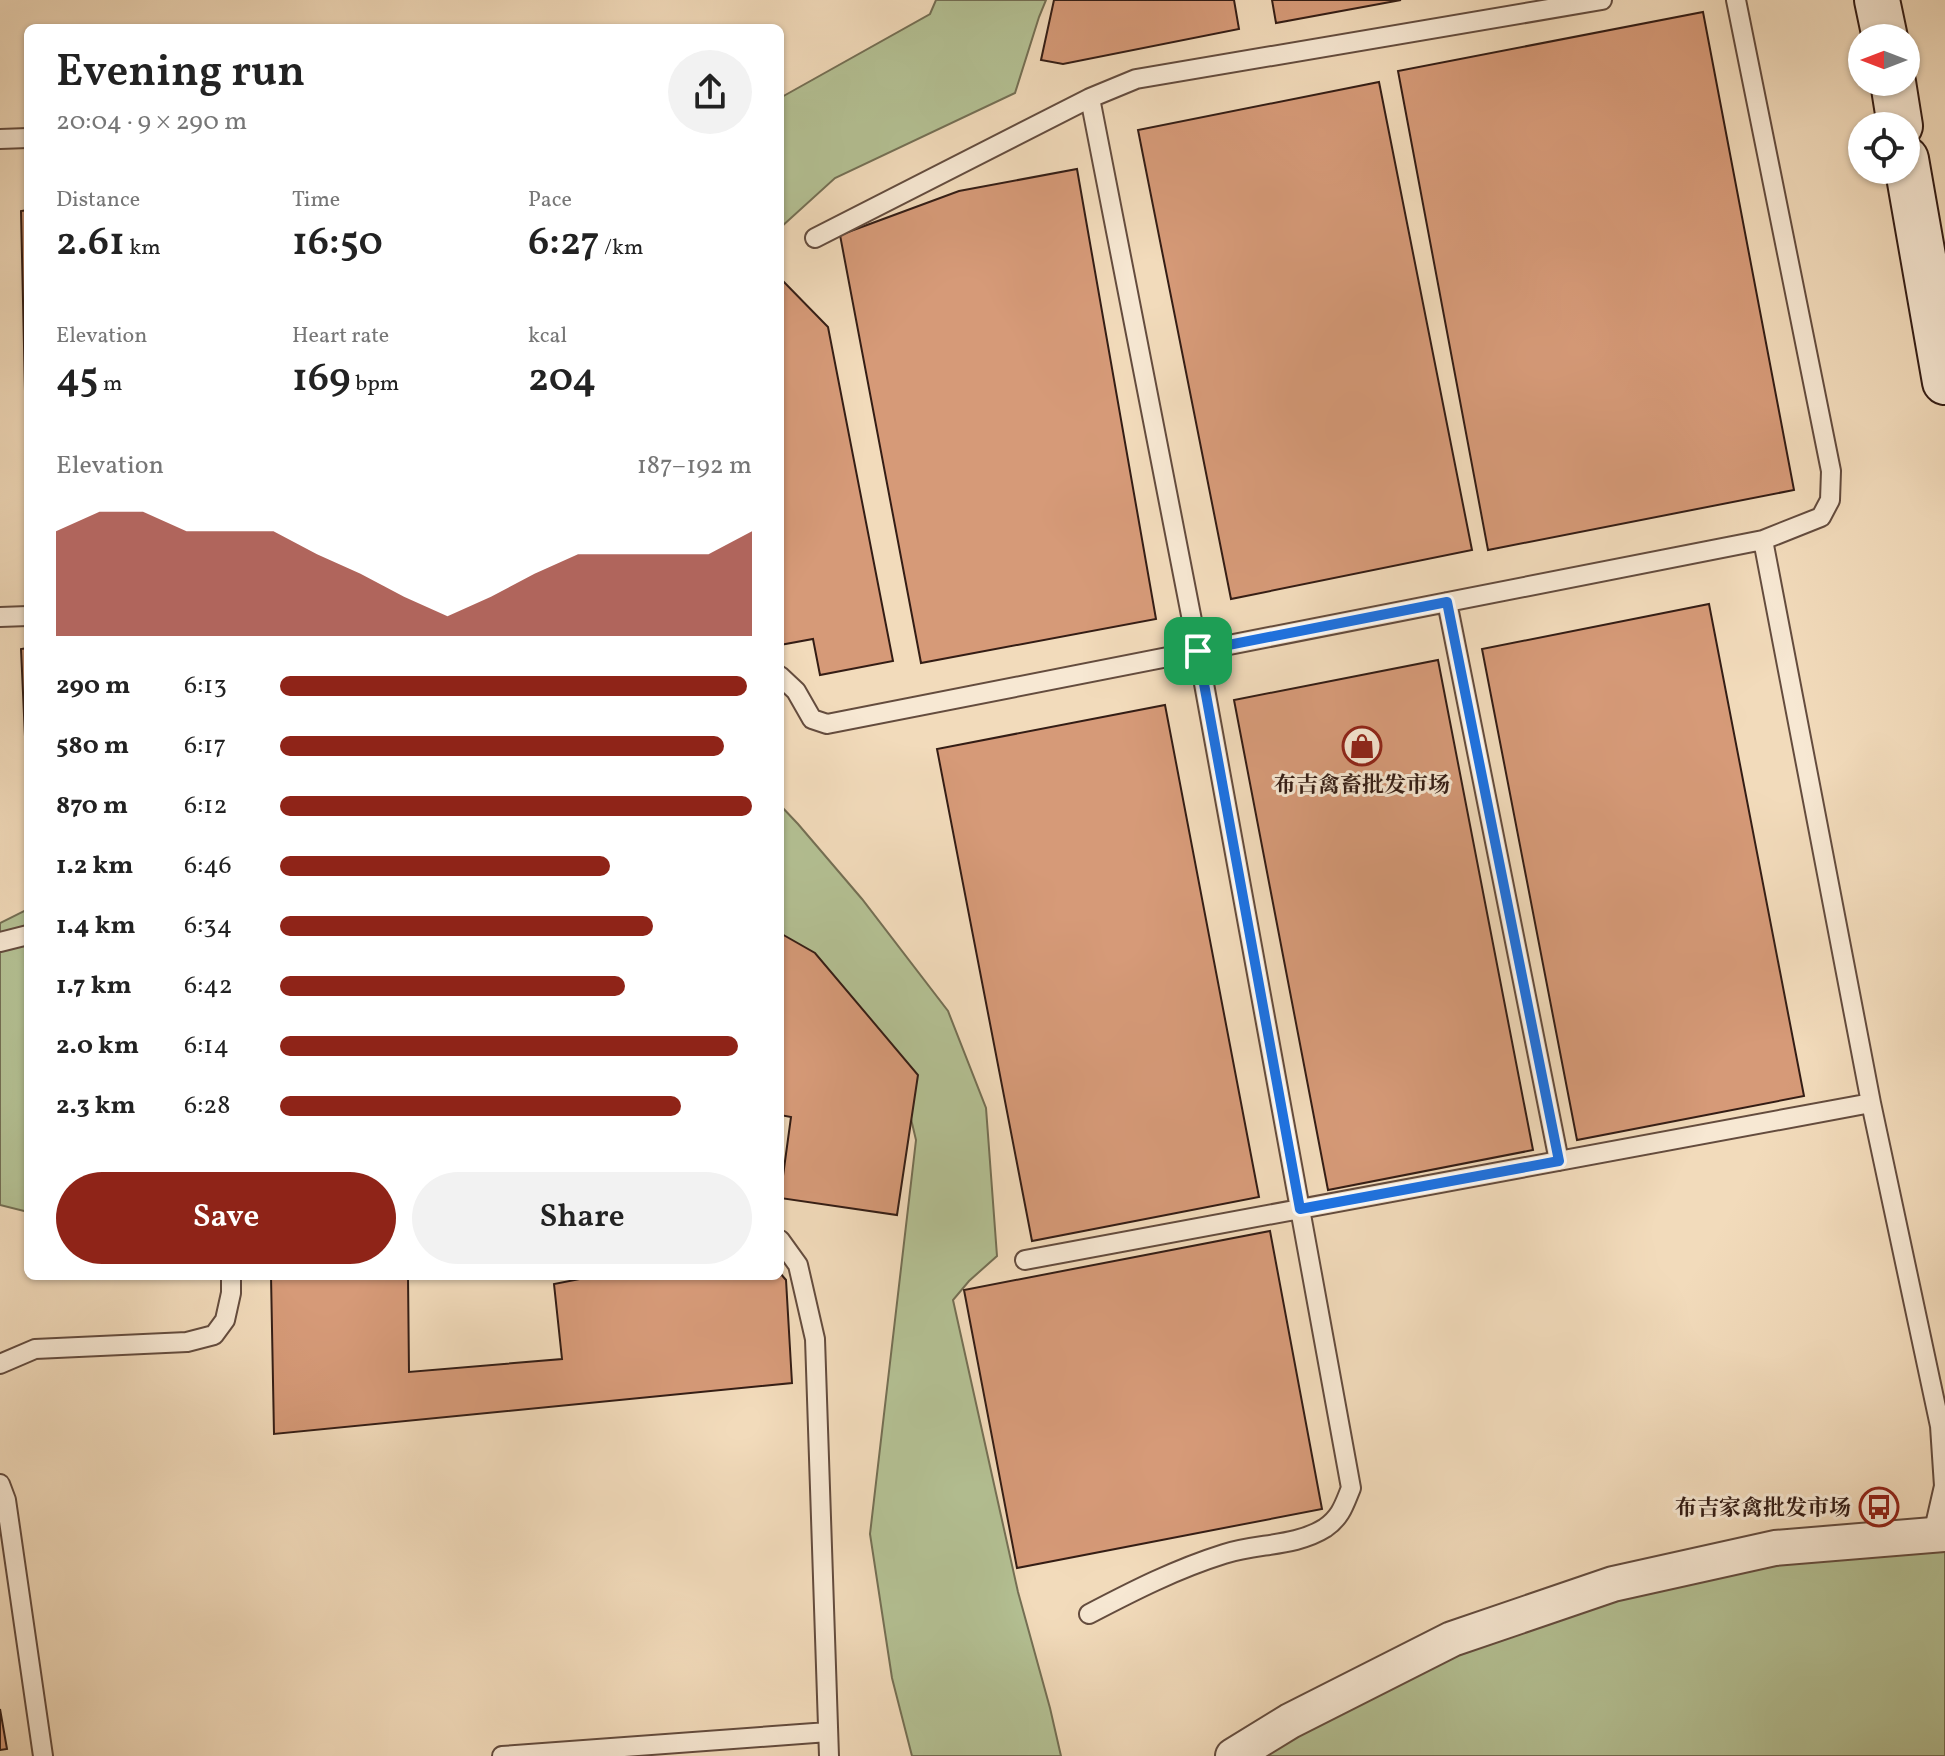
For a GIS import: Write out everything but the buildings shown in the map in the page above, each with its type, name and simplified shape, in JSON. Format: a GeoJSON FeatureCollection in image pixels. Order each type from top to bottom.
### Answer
{"type":"FeatureCollection","features":[{"type":"Feature","properties":{"kind":"main road"},"geometry":{"type":"LineString","coordinates":[[1877,0],[1882,24]]}},
{"type":"Feature","properties":{"kind":"main road"},"geometry":{"type":"LineString","coordinates":[[1910,184],[1945,382]]}},
{"type":"Feature","properties":{"kind":"street"},"geometry":{"type":"LineString","coordinates":[[1233,1756],[1290,1721],[1452,1639],[1613,1584],[1775,1548],[1939,1534]]}},
{"type":"Feature","properties":{"kind":"lane"},"geometry":{"type":"LineString","coordinates":[[815,238],[1090,98],[1136,79],[1602,0]]}},
{"type":"Feature","properties":{"kind":"lane"},"geometry":{"type":"LineString","coordinates":[[784,680],[796,691],[812,719],[827,724],[1763,540],[1821,517],[1830,500],[1831,471],[1736,0]]}},
{"type":"Feature","properties":{"kind":"lane"},"geometry":{"type":"LineString","coordinates":[[1089,1614],[1181,1569],[1227,1553],[1295,1540],[1322,1529],[1338,1517],[1351,1488],[1198,651],[1090,98]]}},
{"type":"Feature","properties":{"kind":"lane"},"geometry":{"type":"LineString","coordinates":[[0,139],[24,138]]}},
{"type":"Feature","properties":{"kind":"lane"},"geometry":{"type":"LineString","coordinates":[[1763,540],[1871,1103],[1940,1426],[1944,1486],[1939,1534]]}},
{"type":"Feature","properties":{"kind":"lane"},"geometry":{"type":"LineString","coordinates":[[1447,602],[1559,1161]]}},
{"type":"Feature","properties":{"kind":"lane"},"geometry":{"type":"LineString","coordinates":[[0,617],[24,616]]}},
{"type":"Feature","properties":{"kind":"lane"},"geometry":{"type":"LineString","coordinates":[[0,942],[24,936]]}},
{"type":"Feature","properties":{"kind":"lane"},"geometry":{"type":"LineString","coordinates":[[1025,1260],[1871,1103]]}},
{"type":"Feature","properties":{"kind":"lane"},"geometry":{"type":"LineString","coordinates":[[784,1246],[798,1265],[815,1339],[829,1756]]}},
{"type":"Feature","properties":{"kind":"lane"},"geometry":{"type":"LineString","coordinates":[[0,1364],[35,1349],[187,1342],[214,1335],[225,1320],[231,1280]]}},
{"type":"Feature","properties":{"kind":"lane"},"geometry":{"type":"LineString","coordinates":[[0,1484],[6,1500],[43,1756]]}},
{"type":"Feature","properties":{"kind":"lane"},"geometry":{"type":"LineString","coordinates":[[502,1756],[828,1732]]}},
{"type":"Feature","properties":{"kind":"green space"},"geometry":{"type":"Polygon","coordinates":[[[936,0],[1046,0],[1015,93],[835,178],[784,224],[784,96],[930,14],[936,0]]]}},
{"type":"Feature","properties":{"kind":"green space"},"geometry":{"type":"Polygon","coordinates":[[[784,809],[862,899],[948,1011],[986,1108],[997,1256],[953,1300],[1018,1592],[1061,1756],[912,1756],[892,1678],[870,1534],[916,1140],[898,1064],[784,955],[784,809]]]}},
{"type":"Feature","properties":{"kind":"green space"},"geometry":{"type":"Polygon","coordinates":[[[24,911],[24,1211],[0,1205],[0,923],[24,911]]]}},
{"type":"Feature","properties":{"kind":"green space"},"geometry":{"type":"Polygon","coordinates":[[[1945,1517],[1945,1756],[1260,1756],[1452,1654],[1756,1547],[1945,1517]]]}},
{"type":"Feature","properties":{"kind":"place","name":"布吉禽畜批发市场"},"geometry":{"type":"Point","coordinates":[1362,746]}},
{"type":"Feature","properties":{"kind":"place","name":"布吉家禽批发市场"},"geometry":{"type":"Point","coordinates":[1879,1507]}},
{"type":"Feature","properties":{"kind":"route"},"geometry":{"type":"LineString","coordinates":[[1447,602],[1559,1161],[1300,1209],[1198,651],[1447,602]]}}]}
